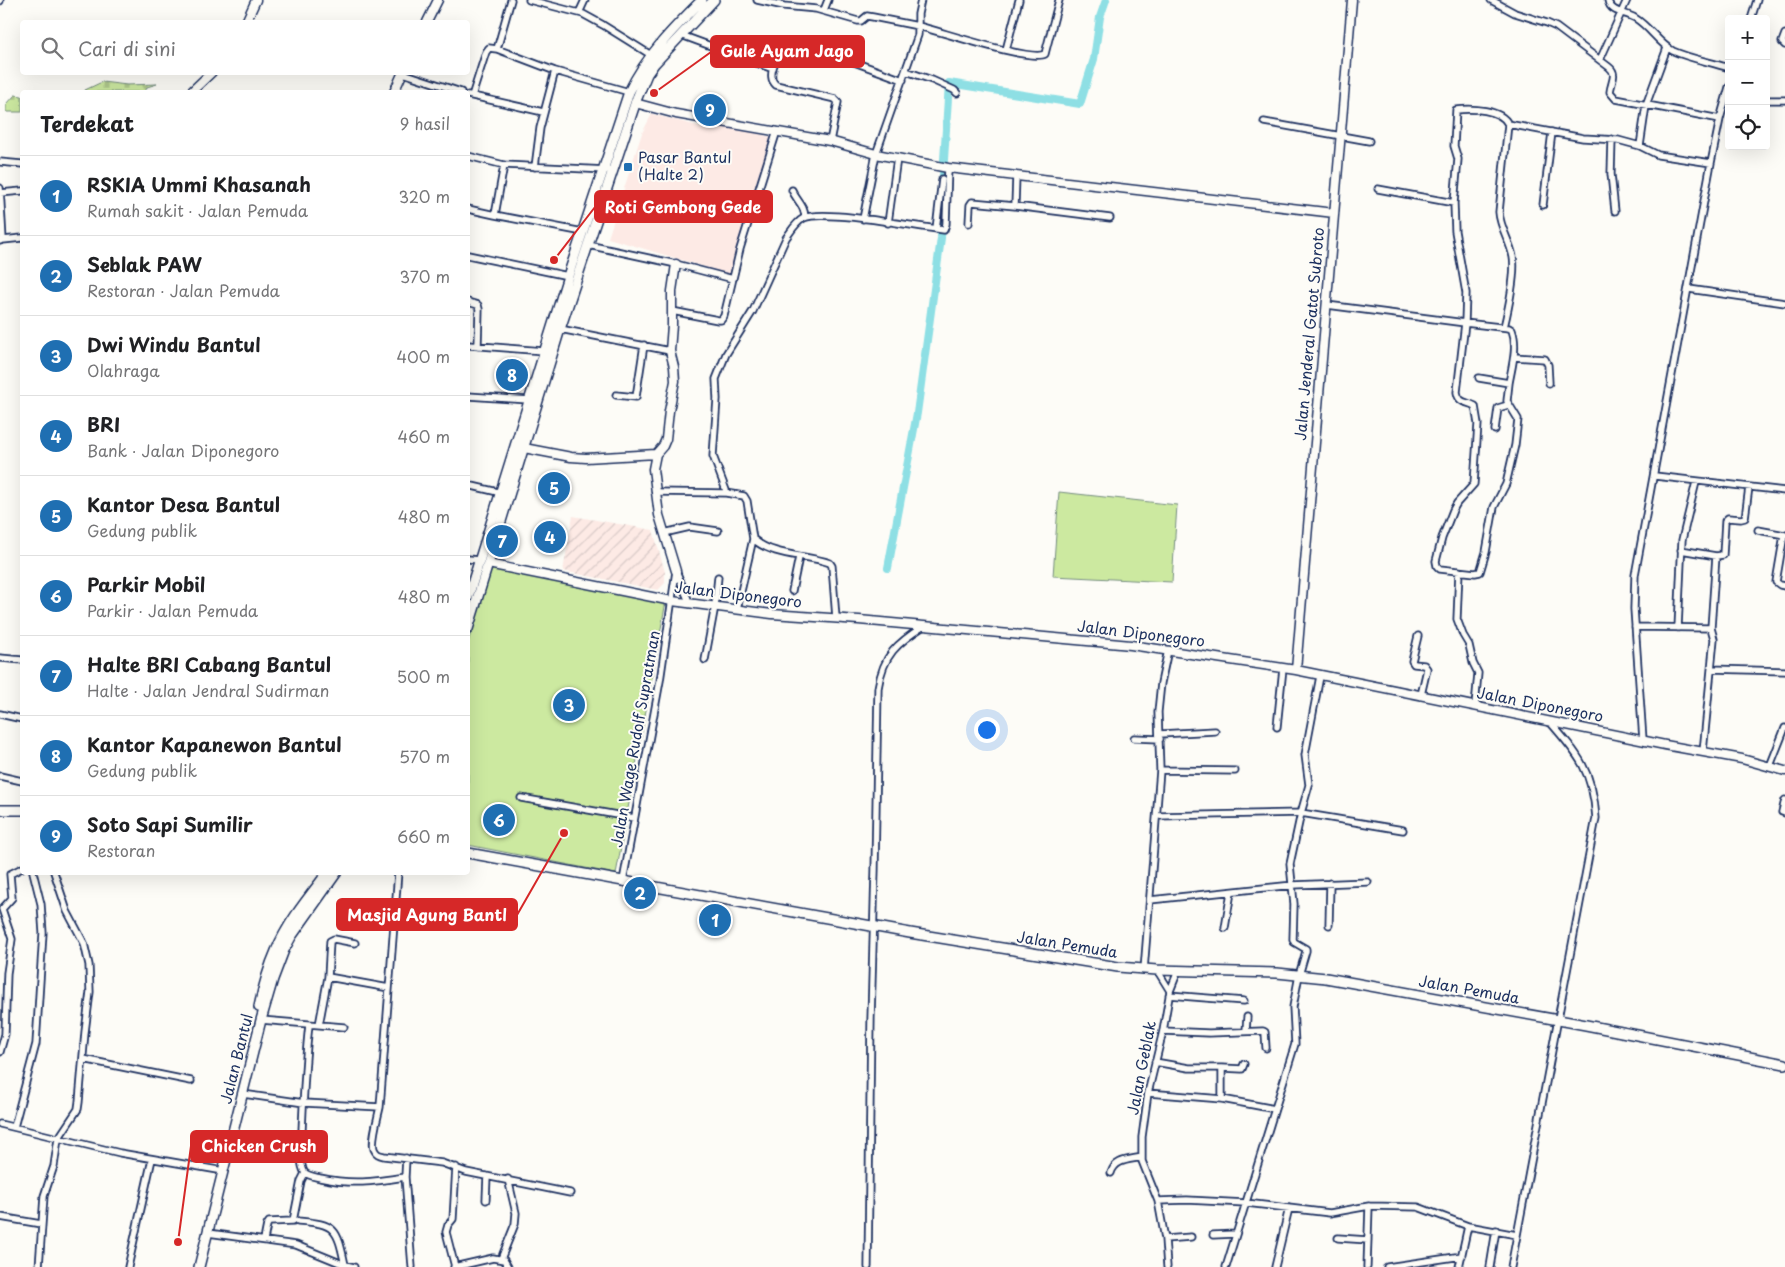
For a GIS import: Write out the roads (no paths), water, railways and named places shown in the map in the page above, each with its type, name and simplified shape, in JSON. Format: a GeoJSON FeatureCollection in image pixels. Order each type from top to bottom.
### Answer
{"type":"FeatureCollection","features":[{"type":"Feature","properties":{"kind":"main road"},"geometry":{"type":"LineString","coordinates":[[247,20],[256,0]]}},
{"type":"Feature","properties":{"kind":"main road"},"geometry":{"type":"LineString","coordinates":[[428,20],[438,0]]}},
{"type":"Feature","properties":{"kind":"main road","name":"Jalan Jenderal Gatot Subroto"},"geometry":{"type":"LineString","coordinates":[[1296,670],[1352,0]]}},
{"type":"Feature","properties":{"kind":"main road"},"geometry":{"type":"LineString","coordinates":[[470,619],[483,562],[505,493],[544,351],[560,317],[588,245],[635,103],[651,68],[708,1]]}},
{"type":"Feature","properties":{"kind":"main road"},"geometry":{"type":"LineString","coordinates":[[505,493],[524,448],[560,328],[560,317],[568,276],[629,92],[635,78],[651,55],[708,1]]}},
{"type":"Feature","properties":{"kind":"main road"},"geometry":{"type":"LineString","coordinates":[[192,90],[209,75]]}},
{"type":"Feature","properties":{"kind":"main road"},"geometry":{"type":"LineString","coordinates":[[395,90],[402,75]]}},
{"type":"Feature","properties":{"kind":"main road"},"geometry":{"type":"LineString","coordinates":[[635,103],[700,119],[830,141],[876,154],[948,168],[1334,213]]}},
{"type":"Feature","properties":{"kind":"main road"},"geometry":{"type":"LineString","coordinates":[[676,264],[672,291],[670,351],[675,381],[666,439],[664,446],[656,454],[653,465],[655,492],[664,533],[676,571]]}},
{"type":"Feature","properties":{"kind":"main road"},"geometry":{"type":"LineString","coordinates":[[524,448],[586,458],[656,454]]}},
{"type":"Feature","properties":{"kind":"main road"},"geometry":{"type":"LineString","coordinates":[[470,592],[483,562]]}},
{"type":"Feature","properties":{"kind":"main road","name":"Jalan Diponegoro"},"geometry":{"type":"LineString","coordinates":[[483,562],[690,604],[786,616],[836,618],[1131,644],[1296,670],[1742,759],[1785,771]]}},
{"type":"Feature","properties":{"kind":"main road"},"geometry":{"type":"LineString","coordinates":[[0,810],[20,810]]}},
{"type":"Feature","properties":{"kind":"main road","name":"Jalan Pemuda"},"geometry":{"type":"LineString","coordinates":[[470,852],[872,926],[1118,967],[1144,970],[1247,971],[1299,975],[1558,1020],[1785,1064]]}},
{"type":"Feature","properties":{"kind":"main road","name":"Jalan Bantul"},"geometry":{"type":"LineString","coordinates":[[199,1267],[261,996],[274,956],[298,913],[326,875]]}},
{"type":"Feature","properties":{"kind":"main road","name":"Jalan Bantul"},"geometry":{"type":"LineString","coordinates":[[193,1267],[218,1170],[243,1094],[273,979],[284,950],[334,875]]}},
{"type":"Feature","properties":{"kind":"street"},"geometry":{"type":"LineString","coordinates":[[497,49],[511,0]]}},
{"type":"Feature","properties":{"kind":"street"},"geometry":{"type":"LineString","coordinates":[[530,0],[579,13],[603,24],[651,55]]}},
{"type":"Feature","properties":{"kind":"street"},"geometry":{"type":"LineString","coordinates":[[579,13],[585,0]]}},
{"type":"Feature","properties":{"kind":"street"},"geometry":{"type":"LineString","coordinates":[[757,0],[784,6],[824,10],[858,21],[867,16],[873,16],[1036,56],[1045,54],[1059,0]]}},
{"type":"Feature","properties":{"kind":"street"},"geometry":{"type":"LineString","coordinates":[[824,10],[828,0]]}},
{"type":"Feature","properties":{"kind":"street"},"geometry":{"type":"LineString","coordinates":[[863,219],[876,154],[918,35],[918,14],[921,0]]}},
{"type":"Feature","properties":{"kind":"street"},"geometry":{"type":"LineString","coordinates":[[1006,50],[1019,0]]}},
{"type":"Feature","properties":{"kind":"street"},"geometry":{"type":"LineString","coordinates":[[1492,0],[1502,3],[1515,13],[1547,23],[1556,28],[1613,70],[1614,75],[1610,92],[1614,98],[1622,102],[1720,119]]}},
{"type":"Feature","properties":{"kind":"street"},"geometry":{"type":"LineString","coordinates":[[1608,0],[1610,7],[1644,24],[1667,48],[1725,67]]}},
{"type":"Feature","properties":{"kind":"street"},"geometry":{"type":"LineString","coordinates":[[1600,60],[1627,0]]}},
{"type":"Feature","properties":{"kind":"street"},"geometry":{"type":"LineString","coordinates":[[1752,15],[1757,0]]}},
{"type":"Feature","properties":{"kind":"street"},"geometry":{"type":"LineString","coordinates":[[681,34],[772,69]]}},
{"type":"Feature","properties":{"kind":"street"},"geometry":{"type":"LineString","coordinates":[[1785,34],[1782,42],[1785,45]]}},
{"type":"Feature","properties":{"kind":"street"},"geometry":{"type":"LineString","coordinates":[[830,141],[838,102],[834,99],[776,85],[771,76],[772,69],[783,50],[789,45],[805,44],[903,80]]}},
{"type":"Feature","properties":{"kind":"street"},"geometry":{"type":"LineString","coordinates":[[470,94],[489,48],[497,49],[555,71],[629,92]]}},
{"type":"Feature","properties":{"kind":"street"},"geometry":{"type":"LineString","coordinates":[[1640,146],[1646,105],[1667,48]]}},
{"type":"Feature","properties":{"kind":"street"},"geometry":{"type":"LineString","coordinates":[[534,167],[543,112],[555,71]]}},
{"type":"Feature","properties":{"kind":"street"},"geometry":{"type":"LineString","coordinates":[[906,71],[956,92]]}},
{"type":"Feature","properties":{"kind":"street"},"geometry":{"type":"LineString","coordinates":[[409,75],[455,90]]}},
{"type":"Feature","properties":{"kind":"street"},"geometry":{"type":"LineString","coordinates":[[470,97],[543,112]]}},
{"type":"Feature","properties":{"kind":"street"},"geometry":{"type":"LineString","coordinates":[[1770,100],[1785,100]]}},
{"type":"Feature","properties":{"kind":"street"},"geometry":{"type":"LineString","coordinates":[[1643,740],[1635,627],[1635,575],[1711,163],[1725,102]]}},
{"type":"Feature","properties":{"kind":"street"},"geometry":{"type":"LineString","coordinates":[[1326,305],[1465,323],[1511,328],[1514,333],[1514,357],[1507,401],[1518,419],[1515,445],[1506,484],[1494,507],[1482,569],[1477,573],[1440,569],[1436,563],[1442,538],[1453,510],[1474,484],[1478,424],[1475,406],[1462,402],[1457,392],[1465,323],[1466,293],[1455,231],[1454,203],[1458,159],[1454,146],[1456,110],[1498,114],[1504,117],[1508,124],[1499,212],[1500,222],[1513,258],[1512,279],[1504,327]]}},
{"type":"Feature","properties":{"kind":"street"},"geometry":{"type":"LineString","coordinates":[[1264,122],[1368,141]]}},
{"type":"Feature","properties":{"kind":"street"},"geometry":{"type":"LineString","coordinates":[[1508,124],[1583,138],[1612,139],[1640,146],[1663,156],[1711,163]]}},
{"type":"Feature","properties":{"kind":"street"},"geometry":{"type":"LineString","coordinates":[[672,311],[722,320],[751,213],[777,131]]}},
{"type":"Feature","properties":{"kind":"street"},"geometry":{"type":"LineString","coordinates":[[1543,205],[1552,132]]}},
{"type":"Feature","properties":{"kind":"street"},"geometry":{"type":"LineString","coordinates":[[1612,139],[1611,174],[1615,211]]}},
{"type":"Feature","properties":{"kind":"street"},"geometry":{"type":"LineString","coordinates":[[470,156],[504,165],[613,170]]}},
{"type":"Feature","properties":{"kind":"street"},"geometry":{"type":"LineString","coordinates":[[888,222],[897,158]]}},
{"type":"Feature","properties":{"kind":"street"},"geometry":{"type":"LineString","coordinates":[[0,162],[20,164]]}},
{"type":"Feature","properties":{"kind":"street"},"geometry":{"type":"LineString","coordinates":[[494,215],[504,165]]}},
{"type":"Feature","properties":{"kind":"street"},"geometry":{"type":"LineString","coordinates":[[943,203],[948,168]]}},
{"type":"Feature","properties":{"kind":"street"},"geometry":{"type":"LineString","coordinates":[[1015,206],[1016,176]]}},
{"type":"Feature","properties":{"kind":"street"},"geometry":{"type":"LineString","coordinates":[[727,493],[713,456],[717,399],[716,378],[726,354],[753,311],[786,238],[805,217],[824,216],[888,222],[939,230],[946,224],[942,179]]}},
{"type":"Feature","properties":{"kind":"street"},"geometry":{"type":"LineString","coordinates":[[0,188],[1,240],[20,238]]}},
{"type":"Feature","properties":{"kind":"street"},"geometry":{"type":"LineString","coordinates":[[1378,189],[1454,203]]}},
{"type":"Feature","properties":{"kind":"street"},"geometry":{"type":"LineString","coordinates":[[792,190],[796,199],[804,206],[805,217]]}},
{"type":"Feature","properties":{"kind":"street"},"geometry":{"type":"LineString","coordinates":[[0,194],[20,191]]}},
{"type":"Feature","properties":{"kind":"street"},"geometry":{"type":"LineString","coordinates":[[969,223],[970,205],[972,202],[1110,218]]}},
{"type":"Feature","properties":{"kind":"street"},"geometry":{"type":"LineString","coordinates":[[470,209],[582,232]]}},
{"type":"Feature","properties":{"kind":"street"},"geometry":{"type":"LineString","coordinates":[[588,245],[676,264],[733,279]]}},
{"type":"Feature","properties":{"kind":"street"},"geometry":{"type":"LineString","coordinates":[[470,255],[568,276]]}},
{"type":"Feature","properties":{"kind":"street"},"geometry":{"type":"LineString","coordinates":[[1689,289],[1785,302]]}},
{"type":"Feature","properties":{"kind":"street"},"geometry":{"type":"LineString","coordinates":[[470,303],[478,305],[479,309],[478,346]]}},
{"type":"Feature","properties":{"kind":"street"},"geometry":{"type":"LineString","coordinates":[[560,328],[670,351]]}},
{"type":"Feature","properties":{"kind":"street"},"geometry":{"type":"LineString","coordinates":[[470,345],[544,351]]}},
{"type":"Feature","properties":{"kind":"street"},"geometry":{"type":"LineString","coordinates":[[616,395],[636,397],[644,345]]}},
{"type":"Feature","properties":{"kind":"street"},"geometry":{"type":"LineString","coordinates":[[1514,357],[1545,359],[1548,365],[1548,383]]}},
{"type":"Feature","properties":{"kind":"street"},"geometry":{"type":"LineString","coordinates":[[1479,378],[1509,383]]}},
{"type":"Feature","properties":{"kind":"street"},"geometry":{"type":"LineString","coordinates":[[470,396],[529,400]]}},
{"type":"Feature","properties":{"kind":"street"},"geometry":{"type":"LineString","coordinates":[[1495,430],[1498,408],[1508,405]]}},
{"type":"Feature","properties":{"kind":"street"},"geometry":{"type":"LineString","coordinates":[[1654,476],[1785,491]]}},
{"type":"Feature","properties":{"kind":"street"},"geometry":{"type":"LineString","coordinates":[[1678,628],[1683,530],[1696,482]]}},
{"type":"Feature","properties":{"kind":"street"},"geometry":{"type":"LineString","coordinates":[[470,485],[505,493]]}},
{"type":"Feature","properties":{"kind":"street"},"geometry":{"type":"LineString","coordinates":[[1681,550],[1716,556],[1724,553],[1726,519],[1745,518],[1749,487]]}},
{"type":"Feature","properties":{"kind":"street"},"geometry":{"type":"LineString","coordinates":[[655,492],[727,493],[741,494],[745,497],[753,539],[737,609]]}},
{"type":"Feature","properties":{"kind":"street"},"geometry":{"type":"LineString","coordinates":[[664,533],[690,527],[718,531]]}},
{"type":"Feature","properties":{"kind":"street"},"geometry":{"type":"LineString","coordinates":[[1758,530],[1785,535],[1776,582],[1785,586]]}},
{"type":"Feature","properties":{"kind":"street"},"geometry":{"type":"LineString","coordinates":[[753,539],[764,547],[830,563],[832,566],[836,618]]}},
{"type":"Feature","properties":{"kind":"street"},"geometry":{"type":"LineString","coordinates":[[792,591],[799,556]]}},
{"type":"Feature","properties":{"kind":"street"},"geometry":{"type":"LineString","coordinates":[[1703,752],[1714,636],[1711,628],[1716,556]]}},
{"type":"Feature","properties":{"kind":"street"},"geometry":{"type":"LineString","coordinates":[[470,559],[483,562]]}},
{"type":"Feature","properties":{"kind":"street"},"geometry":{"type":"LineString","coordinates":[[676,571],[690,604]]}},
{"type":"Feature","properties":{"kind":"street","name":"Jalan Wage Rudolf Supratman"},"geometry":{"type":"LineString","coordinates":[[622,881],[660,681],[676,571]]}},
{"type":"Feature","properties":{"kind":"street"},"geometry":{"type":"LineString","coordinates":[[1459,571],[1457,619],[1469,645],[1472,663],[1478,673],[1476,706]]}},
{"type":"Feature","properties":{"kind":"street"},"geometry":{"type":"LineString","coordinates":[[705,660],[715,606],[718,577]]}},
{"type":"Feature","properties":{"kind":"street"},"geometry":{"type":"LineString","coordinates":[[868,1267],[872,926],[876,860],[878,688],[883,667],[893,649],[906,637],[924,626]]}},
{"type":"Feature","properties":{"kind":"street"},"geometry":{"type":"LineString","coordinates":[[1635,627],[1711,628]]}},
{"type":"Feature","properties":{"kind":"street"},"geometry":{"type":"LineString","coordinates":[[1418,636],[1412,661],[1414,664],[1426,666],[1421,695]]}},
{"type":"Feature","properties":{"kind":"street"},"geometry":{"type":"LineString","coordinates":[[1144,970],[1160,770],[1159,702],[1168,650]]}},
{"type":"Feature","properties":{"kind":"street"},"geometry":{"type":"LineString","coordinates":[[0,658],[20,660]]}},
{"type":"Feature","properties":{"kind":"street"},"geometry":{"type":"LineString","coordinates":[[1277,727],[1283,668]]}},
{"type":"Feature","properties":{"kind":"street"},"geometry":{"type":"LineString","coordinates":[[1711,669],[1785,671]]}},
{"type":"Feature","properties":{"kind":"street"},"geometry":{"type":"LineString","coordinates":[[1226,1267],[1294,1050],[1293,1007],[1306,949],[1294,942],[1293,939],[1293,885],[1290,864],[1309,785],[1305,750],[1320,676]]}},
{"type":"Feature","properties":{"kind":"street"},"geometry":{"type":"LineString","coordinates":[[0,714],[20,719]]}},
{"type":"Feature","properties":{"kind":"street"},"geometry":{"type":"LineString","coordinates":[[1511,1267],[1596,818],[1595,796],[1585,766],[1569,743],[1549,721]]}},
{"type":"Feature","properties":{"kind":"street"},"geometry":{"type":"LineString","coordinates":[[1770,766],[1785,728]]}},
{"type":"Feature","properties":{"kind":"street"},"geometry":{"type":"LineString","coordinates":[[1134,738],[1215,731]]}},
{"type":"Feature","properties":{"kind":"street"},"geometry":{"type":"LineString","coordinates":[[1160,770],[1235,771]]}},
{"type":"Feature","properties":{"kind":"street"},"geometry":{"type":"LineString","coordinates":[[0,776],[20,781]]}},
{"type":"Feature","properties":{"kind":"street"},"geometry":{"type":"LineString","coordinates":[[522,798],[634,818]]}},
{"type":"Feature","properties":{"kind":"street"},"geometry":{"type":"LineString","coordinates":[[1785,800],[1782,812],[1785,813]]}},
{"type":"Feature","properties":{"kind":"street"},"geometry":{"type":"LineString","coordinates":[[1157,816],[1301,813],[1403,830]]}},
{"type":"Feature","properties":{"kind":"street"},"geometry":{"type":"LineString","coordinates":[[0,1052],[5,1034],[7,972],[12,939],[2,909],[12,898],[10,874],[20,869]]}},
{"type":"Feature","properties":{"kind":"street"},"geometry":{"type":"LineString","coordinates":[[14,1127],[36,1044],[43,933],[40,904],[34,875]]}},
{"type":"Feature","properties":{"kind":"street"},"geometry":{"type":"LineString","coordinates":[[39,1267],[44,1196],[54,1166],[58,1139],[78,1109],[84,1032],[90,992],[89,965],[84,943],[67,911],[55,875]]}},
{"type":"Feature","properties":{"kind":"street"},"geometry":{"type":"LineString","coordinates":[[398,875],[380,1107],[373,1142],[374,1149],[380,1155],[442,1163],[466,1172],[570,1193]]}},
{"type":"Feature","properties":{"kind":"street"},"geometry":{"type":"LineString","coordinates":[[1150,900],[1293,885],[1368,882]]}},
{"type":"Feature","properties":{"kind":"street"},"geometry":{"type":"LineString","coordinates":[[1330,883],[1330,925]]}},
{"type":"Feature","properties":{"kind":"street"},"geometry":{"type":"LineString","coordinates":[[1225,928],[1231,892]]}},
{"type":"Feature","properties":{"kind":"street"},"geometry":{"type":"LineString","coordinates":[[319,1025],[328,976],[331,940],[334,938],[355,943]]}},
{"type":"Feature","properties":{"kind":"street"},"geometry":{"type":"LineString","coordinates":[[1157,970],[1170,993],[1244,1001]]}},
{"type":"Feature","properties":{"kind":"street","name":"Jalan Geblak"},"geometry":{"type":"LineString","coordinates":[[1167,1267],[1165,1239],[1158,1201],[1142,1157],[1148,1093],[1170,993],[1178,971]]}},
{"type":"Feature","properties":{"kind":"street"},"geometry":{"type":"LineString","coordinates":[[328,976],[389,988]]}},
{"type":"Feature","properties":{"kind":"street"},"geometry":{"type":"LineString","coordinates":[[1246,1031],[1247,1017]]}},
{"type":"Feature","properties":{"kind":"street"},"geometry":{"type":"LineString","coordinates":[[261,1020],[309,1025],[344,1026]]}},
{"type":"Feature","properties":{"kind":"street"},"geometry":{"type":"LineString","coordinates":[[305,1173],[301,1154],[304,1071],[309,1025]]}},
{"type":"Feature","properties":{"kind":"street"},"geometry":{"type":"LineString","coordinates":[[1163,1031],[1209,1033],[1264,1031],[1266,1048]]}},
{"type":"Feature","properties":{"kind":"street"},"geometry":{"type":"LineString","coordinates":[[83,1059],[191,1080]]}},
{"type":"Feature","properties":{"kind":"street"},"geometry":{"type":"LineString","coordinates":[[1155,1062],[1189,1068],[1242,1069],[1244,1064]]}},
{"type":"Feature","properties":{"kind":"street"},"geometry":{"type":"LineString","coordinates":[[1222,1068],[1222,1099]]}},
{"type":"Feature","properties":{"kind":"street"},"geometry":{"type":"LineString","coordinates":[[1148,1093],[1222,1099],[1275,1109]]}},
{"type":"Feature","properties":{"kind":"street"},"geometry":{"type":"LineString","coordinates":[[243,1094],[304,1103],[380,1107]]}},
{"type":"Feature","properties":{"kind":"street"},"geometry":{"type":"LineString","coordinates":[[0,1124],[58,1139],[152,1159],[218,1170]]}},
{"type":"Feature","properties":{"kind":"street"},"geometry":{"type":"LineString","coordinates":[[227,1143],[301,1154]]}},
{"type":"Feature","properties":{"kind":"street"},"geometry":{"type":"LineString","coordinates":[[1111,1173],[1116,1163],[1142,1157]]}},
{"type":"Feature","properties":{"kind":"street"},"geometry":{"type":"LineString","coordinates":[[406,1158],[405,1177],[412,1267]]}},
{"type":"Feature","properties":{"kind":"street"},"geometry":{"type":"LineString","coordinates":[[128,1267],[152,1159]]}},
{"type":"Feature","properties":{"kind":"street"},"geometry":{"type":"LineString","coordinates":[[456,1167],[453,1219],[448,1225],[446,1232],[455,1267],[493,1258],[505,1261],[508,1267]]}},
{"type":"Feature","properties":{"kind":"street"},"geometry":{"type":"LineString","coordinates":[[305,1173],[330,1180],[358,1183],[405,1177]]}},
{"type":"Feature","properties":{"kind":"street"},"geometry":{"type":"LineString","coordinates":[[264,1240],[269,1222],[293,1221],[300,1181],[305,1173]]}},
{"type":"Feature","properties":{"kind":"street"},"geometry":{"type":"LineString","coordinates":[[486,1200],[487,1176]]}},
{"type":"Feature","properties":{"kind":"street"},"geometry":{"type":"LineString","coordinates":[[501,1259],[515,1224],[516,1214],[508,1179]]}},
{"type":"Feature","properties":{"kind":"street"},"geometry":{"type":"LineString","coordinates":[[1158,1201],[1187,1200],[1246,1203],[1330,1213],[1370,1206],[1418,1207],[1468,1226],[1517,1235]]}},
{"type":"Feature","properties":{"kind":"street"},"geometry":{"type":"LineString","coordinates":[[1367,1267],[1370,1206]]}},
{"type":"Feature","properties":{"kind":"street"},"geometry":{"type":"LineString","coordinates":[[1276,1267],[1289,1208]]}},
{"type":"Feature","properties":{"kind":"street"},"geometry":{"type":"LineString","coordinates":[[0,1217],[41,1224]]}},
{"type":"Feature","properties":{"kind":"street"},"geometry":{"type":"LineString","coordinates":[[298,1221],[323,1224],[334,1230],[340,1244],[345,1265]]}},
{"type":"Feature","properties":{"kind":"street"},"geometry":{"type":"LineString","coordinates":[[1459,1267],[1468,1226]]}},
{"type":"Feature","properties":{"kind":"street"},"geometry":{"type":"LineString","coordinates":[[1490,1267],[1496,1230]]}},
{"type":"Feature","properties":{"kind":"street"},"geometry":{"type":"LineString","coordinates":[[208,1233],[296,1245],[354,1267]]}},
{"type":"Feature","properties":{"kind":"street"},"geometry":{"type":"LineString","coordinates":[[1213,1235],[1235,1234]]}},
{"type":"Feature","properties":{"kind":"street"},"geometry":{"type":"LineString","coordinates":[[1165,1239],[1191,1237]]}},
{"type":"Feature","properties":{"kind":"street"},"geometry":{"type":"LineString","coordinates":[[1338,1238],[1368,1240]]}},
{"type":"Feature","properties":{"kind":"street"},"geometry":{"type":"LineString","coordinates":[[1387,1267],[1462,1256]]}},
{"type":"Feature","properties":{"kind":"waterway"},"geometry":{"type":"LineString","coordinates":[[888,568],[917,413],[941,238],[949,83],[1080,104],[1094,59],[1100,17],[1106,0]]}},
{"type":"Feature","properties":{"kind":"place","name":"Gule Ayam Jago"},"geometry":{"type":"Point","coordinates":[654,93]}},
{"type":"Feature","properties":{"kind":"place","name":"Soto Sapi Sumilir"},"geometry":{"type":"Point","coordinates":[710,110]}},
{"type":"Feature","properties":{"kind":"place","name":"Pasar Bantul (Halte 2)"},"geometry":{"type":"Point","coordinates":[628,167]}},
{"type":"Feature","properties":{"kind":"place","name":"Roti Gembong Gede"},"geometry":{"type":"Point","coordinates":[554,260]}},
{"type":"Feature","properties":{"kind":"place","name":"Kantor Kapanewon Bantul"},"geometry":{"type":"Point","coordinates":[512,375]}},
{"type":"Feature","properties":{"kind":"place","name":"Kantor Desa Bantul"},"geometry":{"type":"Point","coordinates":[554,488]}},
{"type":"Feature","properties":{"kind":"place","name":"BRI"},"geometry":{"type":"Point","coordinates":[550,537]}},
{"type":"Feature","properties":{"kind":"place","name":"Halte BRI Cabang Bantul"},"geometry":{"type":"Point","coordinates":[502,541]}},
{"type":"Feature","properties":{"kind":"place","name":"Dwi Windu Bantul"},"geometry":{"type":"Point","coordinates":[569,705]}},
{"type":"Feature","properties":{"kind":"place","name":"Parkir Mobil"},"geometry":{"type":"Point","coordinates":[499,820]}},
{"type":"Feature","properties":{"kind":"place","name":"Masjid Agung Bantl"},"geometry":{"type":"Point","coordinates":[564,833]}},
{"type":"Feature","properties":{"kind":"place","name":"Seblak PAW"},"geometry":{"type":"Point","coordinates":[640,893]}},
{"type":"Feature","properties":{"kind":"place","name":"RSKIA Ummi Khasanah"},"geometry":{"type":"Point","coordinates":[715,920]}},
{"type":"Feature","properties":{"kind":"place","name":"Chicken Crush"},"geometry":{"type":"Point","coordinates":[178,1242]}}]}
